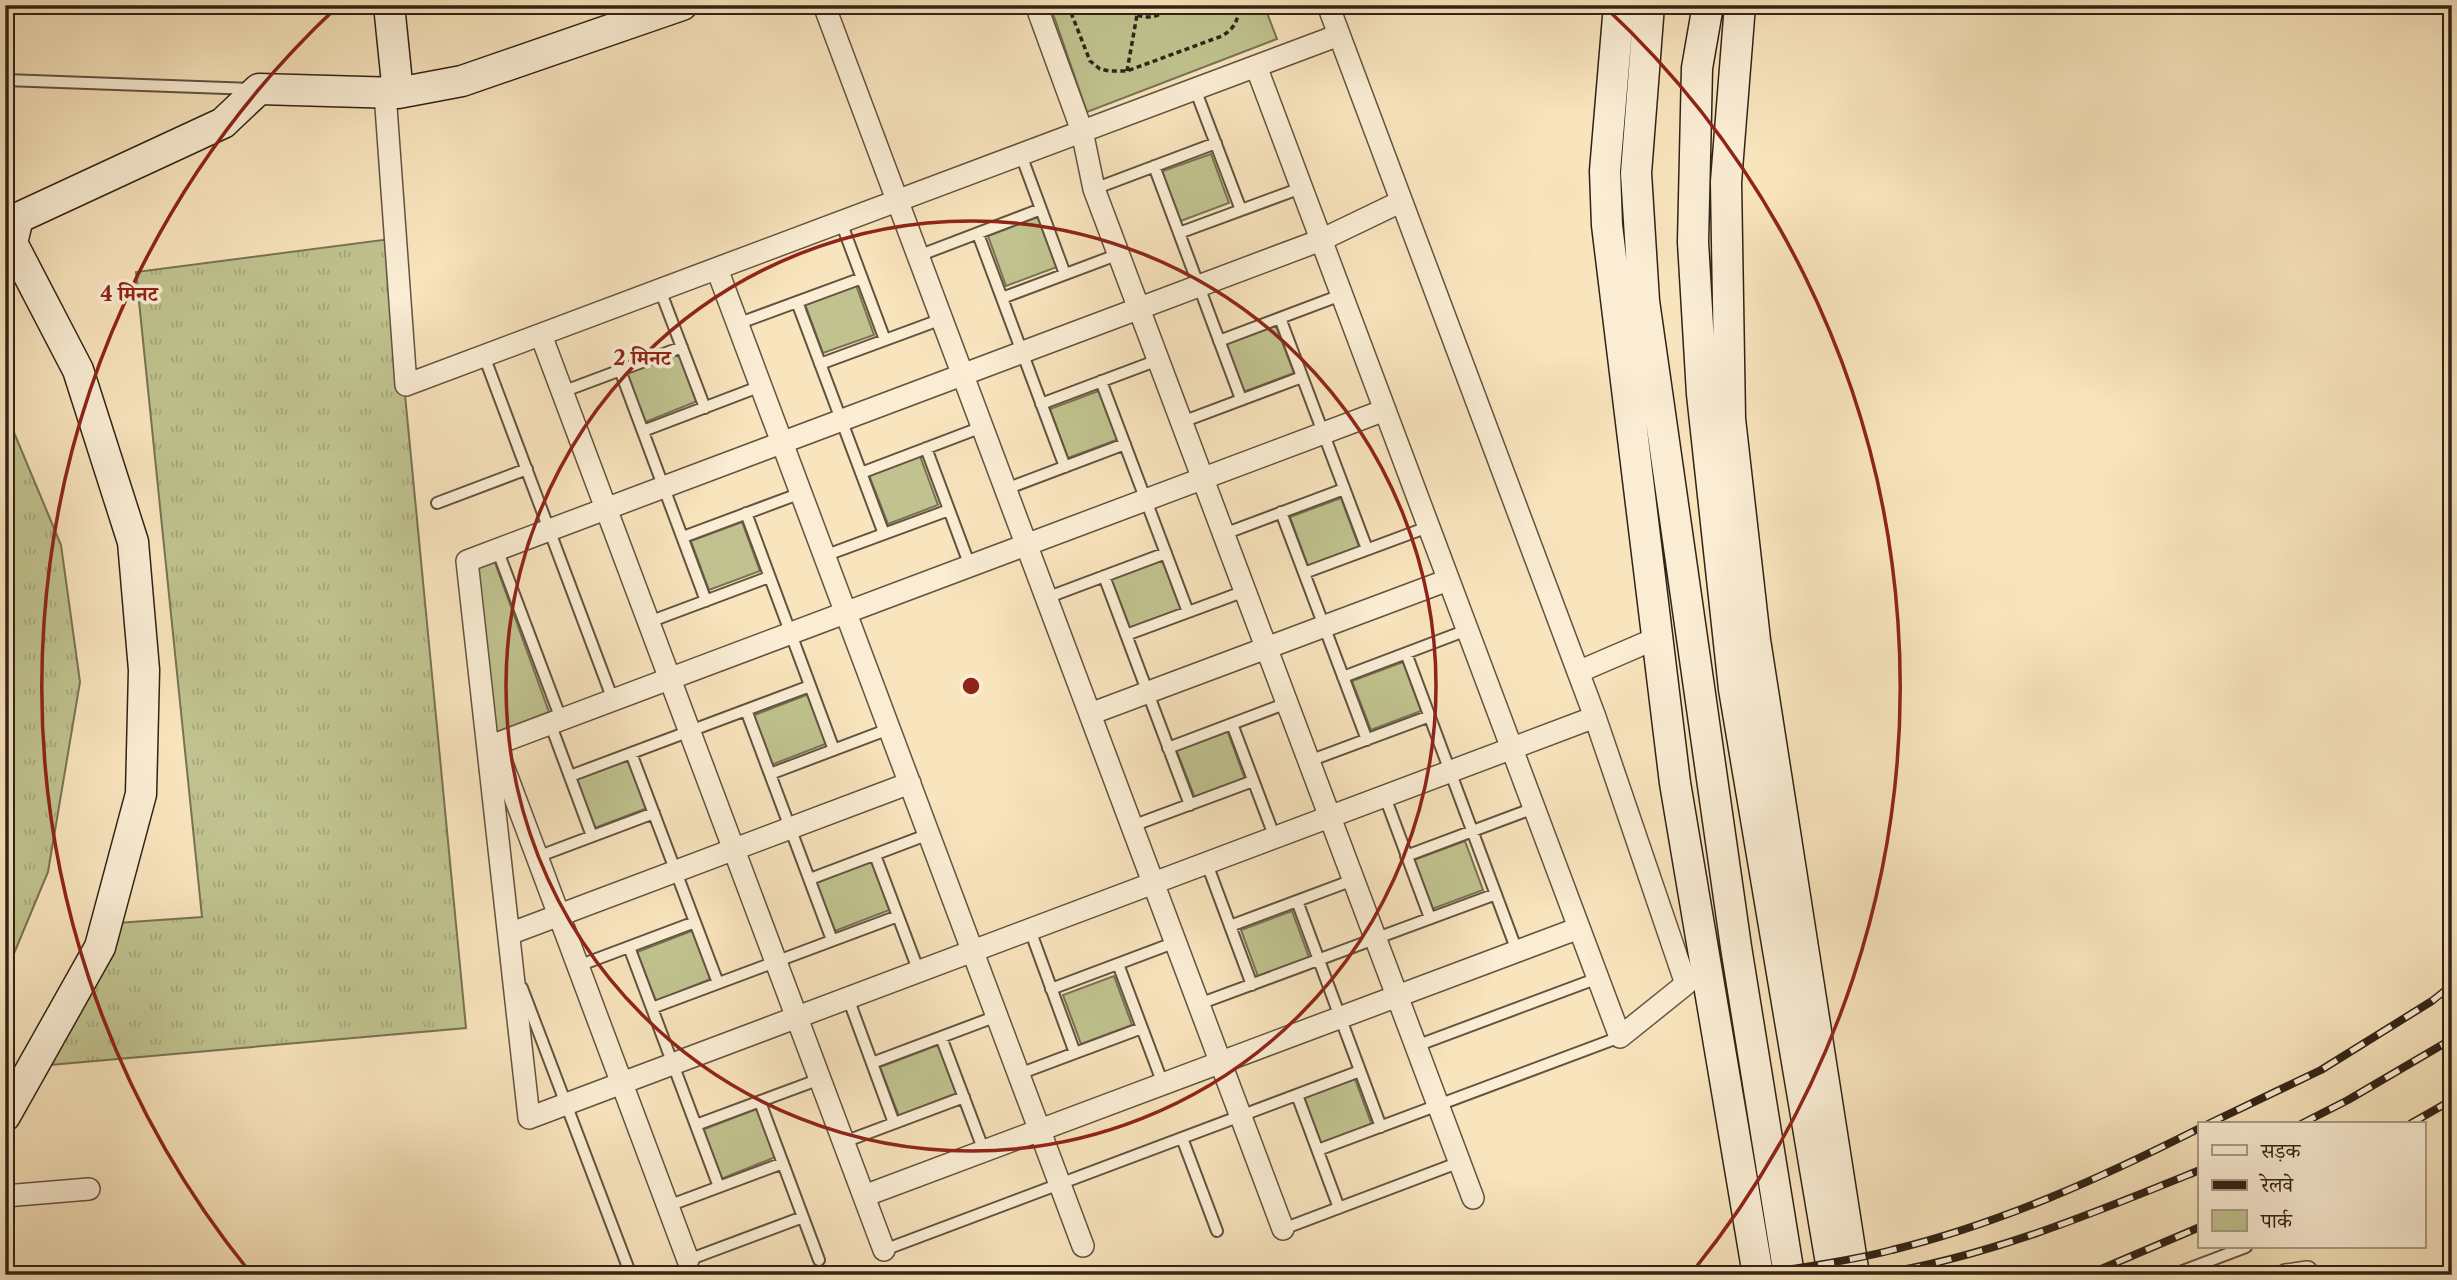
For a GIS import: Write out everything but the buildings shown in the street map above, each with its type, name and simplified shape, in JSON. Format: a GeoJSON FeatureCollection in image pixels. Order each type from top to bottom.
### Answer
{"type":"FeatureCollection","features":[{"type":"Feature","properties":{"kind":"street"},"geometry":{"type":"LineString","coordinates":[[5,1116],[100,947],[141,794],[144,670],[134,542],[78,370],[12,243],[18,218],[223,123],[259,89],[392,93],[462,81],[682,5]]}},
{"type":"Feature","properties":{"kind":"street"},"geometry":{"type":"LineString","coordinates":[[824,5],[1283,1229]]}},
{"type":"Feature","properties":{"kind":"street"},"geometry":{"type":"LineString","coordinates":[[1036,5],[1082,131],[1094,188],[1473,1198]]}},
{"type":"Feature","properties":{"kind":"street"},"geometry":{"type":"LineString","coordinates":[[1256,66],[1620,1037],[1686,984],[1595,717],[1328,5]]}},
{"type":"Feature","properties":{"kind":"street"},"geometry":{"type":"LineString","coordinates":[[1619,5],[1605,171],[1607,225],[1675,783],[1758,1275]]}},
{"type":"Feature","properties":{"kind":"street"},"geometry":{"type":"LineString","coordinates":[[1649,5],[1636,173],[1644,301],[1732,920],[1789,1275]]}},
{"type":"Feature","properties":{"kind":"street"},"geometry":{"type":"LineString","coordinates":[[1708,5],[1698,68],[1693,242],[1702,394],[1734,689],[1833,1275]]}},
{"type":"Feature","properties":{"kind":"street"},"geometry":{"type":"LineString","coordinates":[[1740,5],[1726,182],[1730,419],[1755,640],[1854,1275]]}},
{"type":"Feature","properties":{"kind":"street"},"geometry":{"type":"LineString","coordinates":[[393,7],[392,93],[406,385],[1339,35]]}},
{"type":"Feature","properties":{"kind":"street"},"geometry":{"type":"LineString","coordinates":[[1400,202],[1321,240],[467,561],[491,745],[529,1118],[1595,717]]}},
{"type":"Feature","properties":{"kind":"street"},"geometry":{"type":"LineString","coordinates":[[717,269],[1083,1246]]}},
{"type":"Feature","properties":{"kind":"street"},"geometry":{"type":"LineString","coordinates":[[541,335],[884,1250]]}},
{"type":"Feature","properties":{"kind":"street"},"geometry":{"type":"LineString","coordinates":[[491,745],[1385,410]]}},
{"type":"Feature","properties":{"kind":"street"},"geometry":{"type":"LineString","coordinates":[[1090,714],[1448,580]]}},
{"type":"Feature","properties":{"kind":"street"},"geometry":{"type":"LineString","coordinates":[[1578,672],[1657,638]]}},
{"type":"Feature","properties":{"kind":"street"},"geometry":{"type":"LineString","coordinates":[[491,745],[537,857],[688,1260]]}},
{"type":"Feature","properties":{"kind":"street"},"geometry":{"type":"LineString","coordinates":[[509,934],[910,783]]}},
{"type":"Feature","properties":{"kind":"street"},"geometry":{"type":"LineString","coordinates":[[864,1196],[1579,928]]}},
{"type":"Feature","properties":{"kind":"street"},"geometry":{"type":"LineString","coordinates":[[5,1196],[89,1189]]}},
{"type":"Feature","properties":{"kind":"street"},"geometry":{"type":"LineString","coordinates":[[2287,1275],[2307,1272],[2309,1275]]}},
{"type":"Feature","properties":{"kind":"lane"},"geometry":{"type":"LineString","coordinates":[[5,80],[259,89]]}},
{"type":"Feature","properties":{"kind":"lane"},"geometry":{"type":"LineString","coordinates":[[1195,89],[1241,210]]}},
{"type":"Feature","properties":{"kind":"lane"},"geometry":{"type":"LineString","coordinates":[[1094,188],[1216,143]]}},
{"type":"Feature","properties":{"kind":"lane"},"geometry":{"type":"LineString","coordinates":[[1021,155],[1065,274]]}},
{"type":"Feature","properties":{"kind":"lane"},"geometry":{"type":"LineString","coordinates":[[1154,166],[1241,399]]}},
{"type":"Feature","properties":{"kind":"lane"},"geometry":{"type":"LineString","coordinates":[[1179,233],[1301,188]]}},
{"type":"Feature","properties":{"kind":"lane"},"geometry":{"type":"LineString","coordinates":[[918,256],[1041,209]]}},
{"type":"Feature","properties":{"kind":"lane"},"geometry":{"type":"LineString","coordinates":[[841,222],[885,340]]}},
{"type":"Feature","properties":{"kind":"lane"},"geometry":{"type":"LineString","coordinates":[[978,234],[1065,467]]}},
{"type":"Feature","properties":{"kind":"lane"},"geometry":{"type":"LineString","coordinates":[[1002,298],[1119,254]]}},
{"type":"Feature","properties":{"kind":"lane"},"geometry":{"type":"LineString","coordinates":[[737,324],[862,278]]}},
{"type":"Feature","properties":{"kind":"lane"},"geometry":{"type":"LineString","coordinates":[[660,290],[705,408]]}},
{"type":"Feature","properties":{"kind":"lane"},"geometry":{"type":"LineString","coordinates":[[1219,341],[1341,295]]}},
{"type":"Feature","properties":{"kind":"lane"},"geometry":{"type":"LineString","coordinates":[[797,302],[884,534]]}},
{"type":"Feature","properties":{"kind":"lane"},"geometry":{"type":"LineString","coordinates":[[1280,318],[1367,550]]}},
{"type":"Feature","properties":{"kind":"lane"},"geometry":{"type":"LineString","coordinates":[[820,364],[942,319]]}},
{"type":"Feature","properties":{"kind":"lane"},"geometry":{"type":"LineString","coordinates":[[562,392],[682,347]]}},
{"type":"Feature","properties":{"kind":"lane"},"geometry":{"type":"LineString","coordinates":[[484,356],[613,700]]}},
{"type":"Feature","properties":{"kind":"lane"},"geometry":{"type":"LineString","coordinates":[[1041,404],[1158,360]]}},
{"type":"Feature","properties":{"kind":"lane"},"geometry":{"type":"LineString","coordinates":[[620,370],[706,601]]}},
{"type":"Feature","properties":{"kind":"lane"},"geometry":{"type":"LineString","coordinates":[[1182,422],[1302,377]]}},
{"type":"Feature","properties":{"kind":"lane"},"geometry":{"type":"LineString","coordinates":[[1101,381],[1188,612]]}},
{"type":"Feature","properties":{"kind":"lane"},"geometry":{"type":"LineString","coordinates":[[643,431],[761,387]]}},
{"type":"Feature","properties":{"kind":"lane"},"geometry":{"type":"LineString","coordinates":[[861,473],[982,427]]}},
{"type":"Feature","properties":{"kind":"lane"},"geometry":{"type":"LineString","coordinates":[[1006,489],[1125,444]]}},
{"type":"Feature","properties":{"kind":"lane"},"geometry":{"type":"LineString","coordinates":[[926,448],[970,566]]}},
{"type":"Feature","properties":{"kind":"lane"},"geometry":{"type":"LineString","coordinates":[[437,503],[527,469]]}},
{"type":"Feature","properties":{"kind":"lane"},"geometry":{"type":"LineString","coordinates":[[1224,534],[1344,489]]}},
{"type":"Feature","properties":{"kind":"lane"},"geometry":{"type":"LineString","coordinates":[[683,537],[801,493]]}},
{"type":"Feature","properties":{"kind":"lane"},"geometry":{"type":"LineString","coordinates":[[824,556],[949,510]]}},
{"type":"Feature","properties":{"kind":"lane"},"geometry":{"type":"LineString","coordinates":[[1281,512],[1367,740]]}},
{"type":"Feature","properties":{"kind":"lane"},"geometry":{"type":"LineString","coordinates":[[746,513],[834,750]]}},
{"type":"Feature","properties":{"kind":"lane"},"geometry":{"type":"LineString","coordinates":[[1304,573],[1428,527]]}},
{"type":"Feature","properties":{"kind":"lane"},"geometry":{"type":"LineString","coordinates":[[497,549],[592,836]]}},
{"type":"Feature","properties":{"kind":"lane"},"geometry":{"type":"LineString","coordinates":[[1046,598],[1166,553]]}},
{"type":"Feature","properties":{"kind":"lane"},"geometry":{"type":"LineString","coordinates":[[1104,576],[1190,805]]}},
{"type":"Feature","properties":{"kind":"lane"},"geometry":{"type":"LineString","coordinates":[[649,622],[769,577]]}},
{"type":"Feature","properties":{"kind":"lane"},"geometry":{"type":"LineString","coordinates":[[1126,635],[1245,591]]}},
{"type":"Feature","properties":{"kind":"lane"},"geometry":{"type":"LineString","coordinates":[[1343,677],[1467,630]]}},
{"type":"Feature","properties":{"kind":"lane"},"geometry":{"type":"LineString","coordinates":[[1406,653],[1517,951]]}},
{"type":"Feature","properties":{"kind":"lane"},"geometry":{"type":"LineString","coordinates":[[570,776],[810,685]]}},
{"type":"Feature","properties":{"kind":"lane"},"geometry":{"type":"LineString","coordinates":[[1168,748],[1287,703]]}},
{"type":"Feature","properties":{"kind":"lane"},"geometry":{"type":"LineString","coordinates":[[746,710],[832,940]]}},
{"type":"Feature","properties":{"kind":"lane"},"geometry":{"type":"LineString","coordinates":[[1309,761],[1430,716]]}},
{"type":"Feature","properties":{"kind":"lane"},"geometry":{"type":"LineString","coordinates":[[1232,724],[1275,838]]}},
{"type":"Feature","properties":{"kind":"lane"},"geometry":{"type":"LineString","coordinates":[[770,774],[889,729]]}},
{"type":"Feature","properties":{"kind":"lane"},"geometry":{"type":"LineString","coordinates":[[631,753],[718,983]]}},
{"type":"Feature","properties":{"kind":"lane"},"geometry":{"type":"LineString","coordinates":[[1132,826],[1253,781]]}},
{"type":"Feature","properties":{"kind":"lane"},"geometry":{"type":"LineString","coordinates":[[1385,797],[1430,918]]}},
{"type":"Feature","properties":{"kind":"lane"},"geometry":{"type":"LineString","coordinates":[[1406,856],[1534,808]]}},
{"type":"Feature","properties":{"kind":"lane"},"geometry":{"type":"LineString","coordinates":[[537,857],[654,813]]}},
{"type":"Feature","properties":{"kind":"lane"},"geometry":{"type":"LineString","coordinates":[[810,880],[929,834]]}},
{"type":"Feature","properties":{"kind":"lane"},"geometry":{"type":"LineString","coordinates":[[875,855],[919,972]]}},
{"type":"Feature","properties":{"kind":"lane"},"geometry":{"type":"LineString","coordinates":[[1207,864],[1252,985]]}},
{"type":"Feature","properties":{"kind":"lane"},"geometry":{"type":"LineString","coordinates":[[1230,926],[1353,880]]}},
{"type":"Feature","properties":{"kind":"lane"},"geometry":{"type":"LineString","coordinates":[[1199,1004],[1496,894]]}},
{"type":"Feature","properties":{"kind":"lane"},"geometry":{"type":"LineString","coordinates":[[1297,901],[1381,1127]]}},
{"type":"Feature","properties":{"kind":"lane"},"geometry":{"type":"LineString","coordinates":[[652,1008],[898,916]]}},
{"type":"Feature","properties":{"kind":"lane"},"geometry":{"type":"LineString","coordinates":[[578,966],[695,922]]}},
{"type":"Feature","properties":{"kind":"lane"},"geometry":{"type":"LineString","coordinates":[[1030,930],[1075,1053]]}},
{"type":"Feature","properties":{"kind":"lane"},"geometry":{"type":"LineString","coordinates":[[1051,989],[1176,942]]}},
{"type":"Feature","properties":{"kind":"lane"},"geometry":{"type":"LineString","coordinates":[[629,947],[719,1187]]}},
{"type":"Feature","properties":{"kind":"lane"},"geometry":{"type":"LineString","coordinates":[[512,961],[629,1270]]}},
{"type":"Feature","properties":{"kind":"lane"},"geometry":{"type":"LineString","coordinates":[[1118,964],[1163,1084]]}},
{"type":"Feature","properties":{"kind":"lane"},"geometry":{"type":"LineString","coordinates":[[1416,1046],[1598,978]]}},
{"type":"Feature","properties":{"kind":"lane"},"geometry":{"type":"LineString","coordinates":[[848,998],[894,1123]]}},
{"type":"Feature","properties":{"kind":"lane"},"geometry":{"type":"LineString","coordinates":[[872,1063],[997,1016]]}},
{"type":"Feature","properties":{"kind":"lane"},"geometry":{"type":"LineString","coordinates":[[1019,1074],[1142,1028]]}},
{"type":"Feature","properties":{"kind":"lane"},"geometry":{"type":"LineString","coordinates":[[942,1037],[984,1151]]}},
{"type":"Feature","properties":{"kind":"lane"},"geometry":{"type":"LineString","coordinates":[[1318,1150],[1620,1037]]}},
{"type":"Feature","properties":{"kind":"lane"},"geometry":{"type":"LineString","coordinates":[[884,1250],[1360,1072]]}},
{"type":"Feature","properties":{"kind":"lane"},"geometry":{"type":"LineString","coordinates":[[696,1125],[820,1079]]}},
{"type":"Feature","properties":{"kind":"lane"},"geometry":{"type":"LineString","coordinates":[[1297,1095],[1339,1208]]}},
{"type":"Feature","properties":{"kind":"lane"},"geometry":{"type":"LineString","coordinates":[[844,1142],[964,1097]]}},
{"type":"Feature","properties":{"kind":"lane"},"geometry":{"type":"LineString","coordinates":[[760,1102],[819,1261]]}},
{"type":"Feature","properties":{"kind":"lane"},"geometry":{"type":"LineString","coordinates":[[1182,1138],[1217,1231]]}},
{"type":"Feature","properties":{"kind":"lane"},"geometry":{"type":"LineString","coordinates":[[668,1206],[783,1163]]}},
{"type":"Feature","properties":{"kind":"lane"},"geometry":{"type":"LineString","coordinates":[[1283,1229],[1460,1163]]}},
{"type":"Feature","properties":{"kind":"lane"},"geometry":{"type":"LineString","coordinates":[[688,1260],[803,1217]]}},
{"type":"Feature","properties":{"kind":"lane"},"geometry":{"type":"LineString","coordinates":[[2172,1275],[2243,1248]]}},
{"type":"Feature","properties":{"kind":"path"},"geometry":{"type":"LineString","coordinates":[[1069,5],[1090,61],[1100,69],[1119,72],[1231,31],[1239,17],[1238,5]]}},
{"type":"Feature","properties":{"kind":"path"},"geometry":{"type":"LineString","coordinates":[[1124,5],[1137,15],[1157,17],[1173,5]]}},
{"type":"Feature","properties":{"kind":"path"},"geometry":{"type":"LineString","coordinates":[[1127,71],[1137,15]]}},
{"type":"Feature","properties":{"kind":"green space"},"geometry":{"type":"Polygon","coordinates":[[[1050,5],[1264,5],[1277,39],[1087,112],[1050,5]]]}},
{"type":"Feature","properties":{"kind":"green space"},"geometry":{"type":"Polygon","coordinates":[[[1211,154],[1229,203],[1178,222],[1160,172],[1211,154]]]}},
{"type":"Feature","properties":{"kind":"green space"},"geometry":{"type":"Polygon","coordinates":[[[1038,217],[1057,267],[1006,286],[988,236],[1038,217]]]}},
{"type":"Feature","properties":{"kind":"green space"},"geometry":{"type":"Polygon","coordinates":[[[390,239],[466,1028],[38,1066],[117,923],[202,917],[136,272],[390,239]]]}},
{"type":"Feature","properties":{"kind":"green space"},"geometry":{"type":"Polygon","coordinates":[[[856,285],[874,335],[823,353],[805,304],[856,285]]]}},
{"type":"Feature","properties":{"kind":"green space"},"geometry":{"type":"Polygon","coordinates":[[[1275,324],[1294,373],[1243,392],[1225,343],[1275,324]]]}},
{"type":"Feature","properties":{"kind":"green space"},"geometry":{"type":"Polygon","coordinates":[[[681,352],[700,400],[643,423],[624,374],[681,352]]]}},
{"type":"Feature","properties":{"kind":"green space"},"geometry":{"type":"Polygon","coordinates":[[[1101,390],[1119,439],[1068,458],[1050,409],[1101,390]]]}},
{"type":"Feature","properties":{"kind":"green space"},"geometry":{"type":"Polygon","coordinates":[[[5,411],[61,545],[80,682],[48,872],[5,975],[5,411]]]}},
{"type":"Feature","properties":{"kind":"green space"},"geometry":{"type":"Polygon","coordinates":[[[920,456],[938,505],[888,524],[869,475],[920,456]]]}},
{"type":"Feature","properties":{"kind":"green space"},"geometry":{"type":"Polygon","coordinates":[[[1341,498],[1359,547],[1308,566],[1290,517],[1341,498]]]}},
{"type":"Feature","properties":{"kind":"green space"},"geometry":{"type":"Polygon","coordinates":[[[742,522],[760,571],[709,590],[691,541],[742,522]]]}},
{"type":"Feature","properties":{"kind":"green space"},"geometry":{"type":"Polygon","coordinates":[[[493,557],[549,712],[491,734],[474,566],[493,557]]]}},
{"type":"Feature","properties":{"kind":"green space"},"geometry":{"type":"Polygon","coordinates":[[[1162,560],[1181,609],[1130,628],[1111,579],[1162,560]]]}},
{"type":"Feature","properties":{"kind":"green space"},"geometry":{"type":"Polygon","coordinates":[[[1403,662],[1421,711],[1371,730],[1352,681],[1403,662]]]}},
{"type":"Feature","properties":{"kind":"green space"},"geometry":{"type":"Polygon","coordinates":[[[809,694],[828,743],[771,765],[752,716],[809,694]]]}},
{"type":"Feature","properties":{"kind":"green space"},"geometry":{"type":"Polygon","coordinates":[[[1227,730],[1245,779],[1195,798],[1176,749],[1227,730]]]}},
{"type":"Feature","properties":{"kind":"green space"},"geometry":{"type":"Polygon","coordinates":[[[631,758],[650,807],[592,829],[573,781],[631,758]]]}},
{"type":"Feature","properties":{"kind":"green space"},"geometry":{"type":"Polygon","coordinates":[[[1465,841],[1483,890],[1432,909],[1414,860],[1465,841]]]}},
{"type":"Feature","properties":{"kind":"green space"},"geometry":{"type":"Polygon","coordinates":[[[873,861],[892,909],[835,931],[816,883],[873,861]]]}},
{"type":"Feature","properties":{"kind":"green space"},"geometry":{"type":"Polygon","coordinates":[[[1292,911],[1310,960],[1259,979],[1241,930],[1292,911]]]}},
{"type":"Feature","properties":{"kind":"green space"},"geometry":{"type":"Polygon","coordinates":[[[694,930],[713,978],[656,1001],[637,952],[694,930]]]}},
{"type":"Feature","properties":{"kind":"green space"},"geometry":{"type":"Polygon","coordinates":[[[1114,976],[1132,1025],[1081,1044],[1063,995],[1114,976]]]}},
{"type":"Feature","properties":{"kind":"green space"},"geometry":{"type":"Polygon","coordinates":[[[938,1045],[957,1093],[899,1116],[880,1067],[938,1045]]]}},
{"type":"Feature","properties":{"kind":"green space"},"geometry":{"type":"Polygon","coordinates":[[[1355,1079],[1373,1128],[1322,1147],[1304,1097],[1355,1079]]]}},
{"type":"Feature","properties":{"kind":"green space"},"geometry":{"type":"Polygon","coordinates":[[[759,1108],[778,1156],[721,1179],[702,1130],[759,1108]]]}},
{"type":"Feature","properties":{"kind":"railway"},"geometry":{"type":"LineString","coordinates":[[2212,1122],[2321,1070],[2432,1001],[2452,985]]}},
{"type":"Feature","properties":{"kind":"railway"},"geometry":{"type":"LineString","coordinates":[[2305,1122],[2452,1039]]}},
{"type":"Feature","properties":{"kind":"railway"},"geometry":{"type":"LineString","coordinates":[[2414,1122],[2452,1100]]}},
{"type":"Feature","properties":{"kind":"railway"},"geometry":{"type":"LineString","coordinates":[[1755,1275],[1875,1254],[1971,1227],[2087,1182],[2198,1129]]}},
{"type":"Feature","properties":{"kind":"railway"},"geometry":{"type":"LineString","coordinates":[[1873,1275],[1998,1246],[2080,1218],[2198,1171]]}},
{"type":"Feature","properties":{"kind":"railway"},"geometry":{"type":"LineString","coordinates":[[2087,1275],[2198,1228]]}}]}
